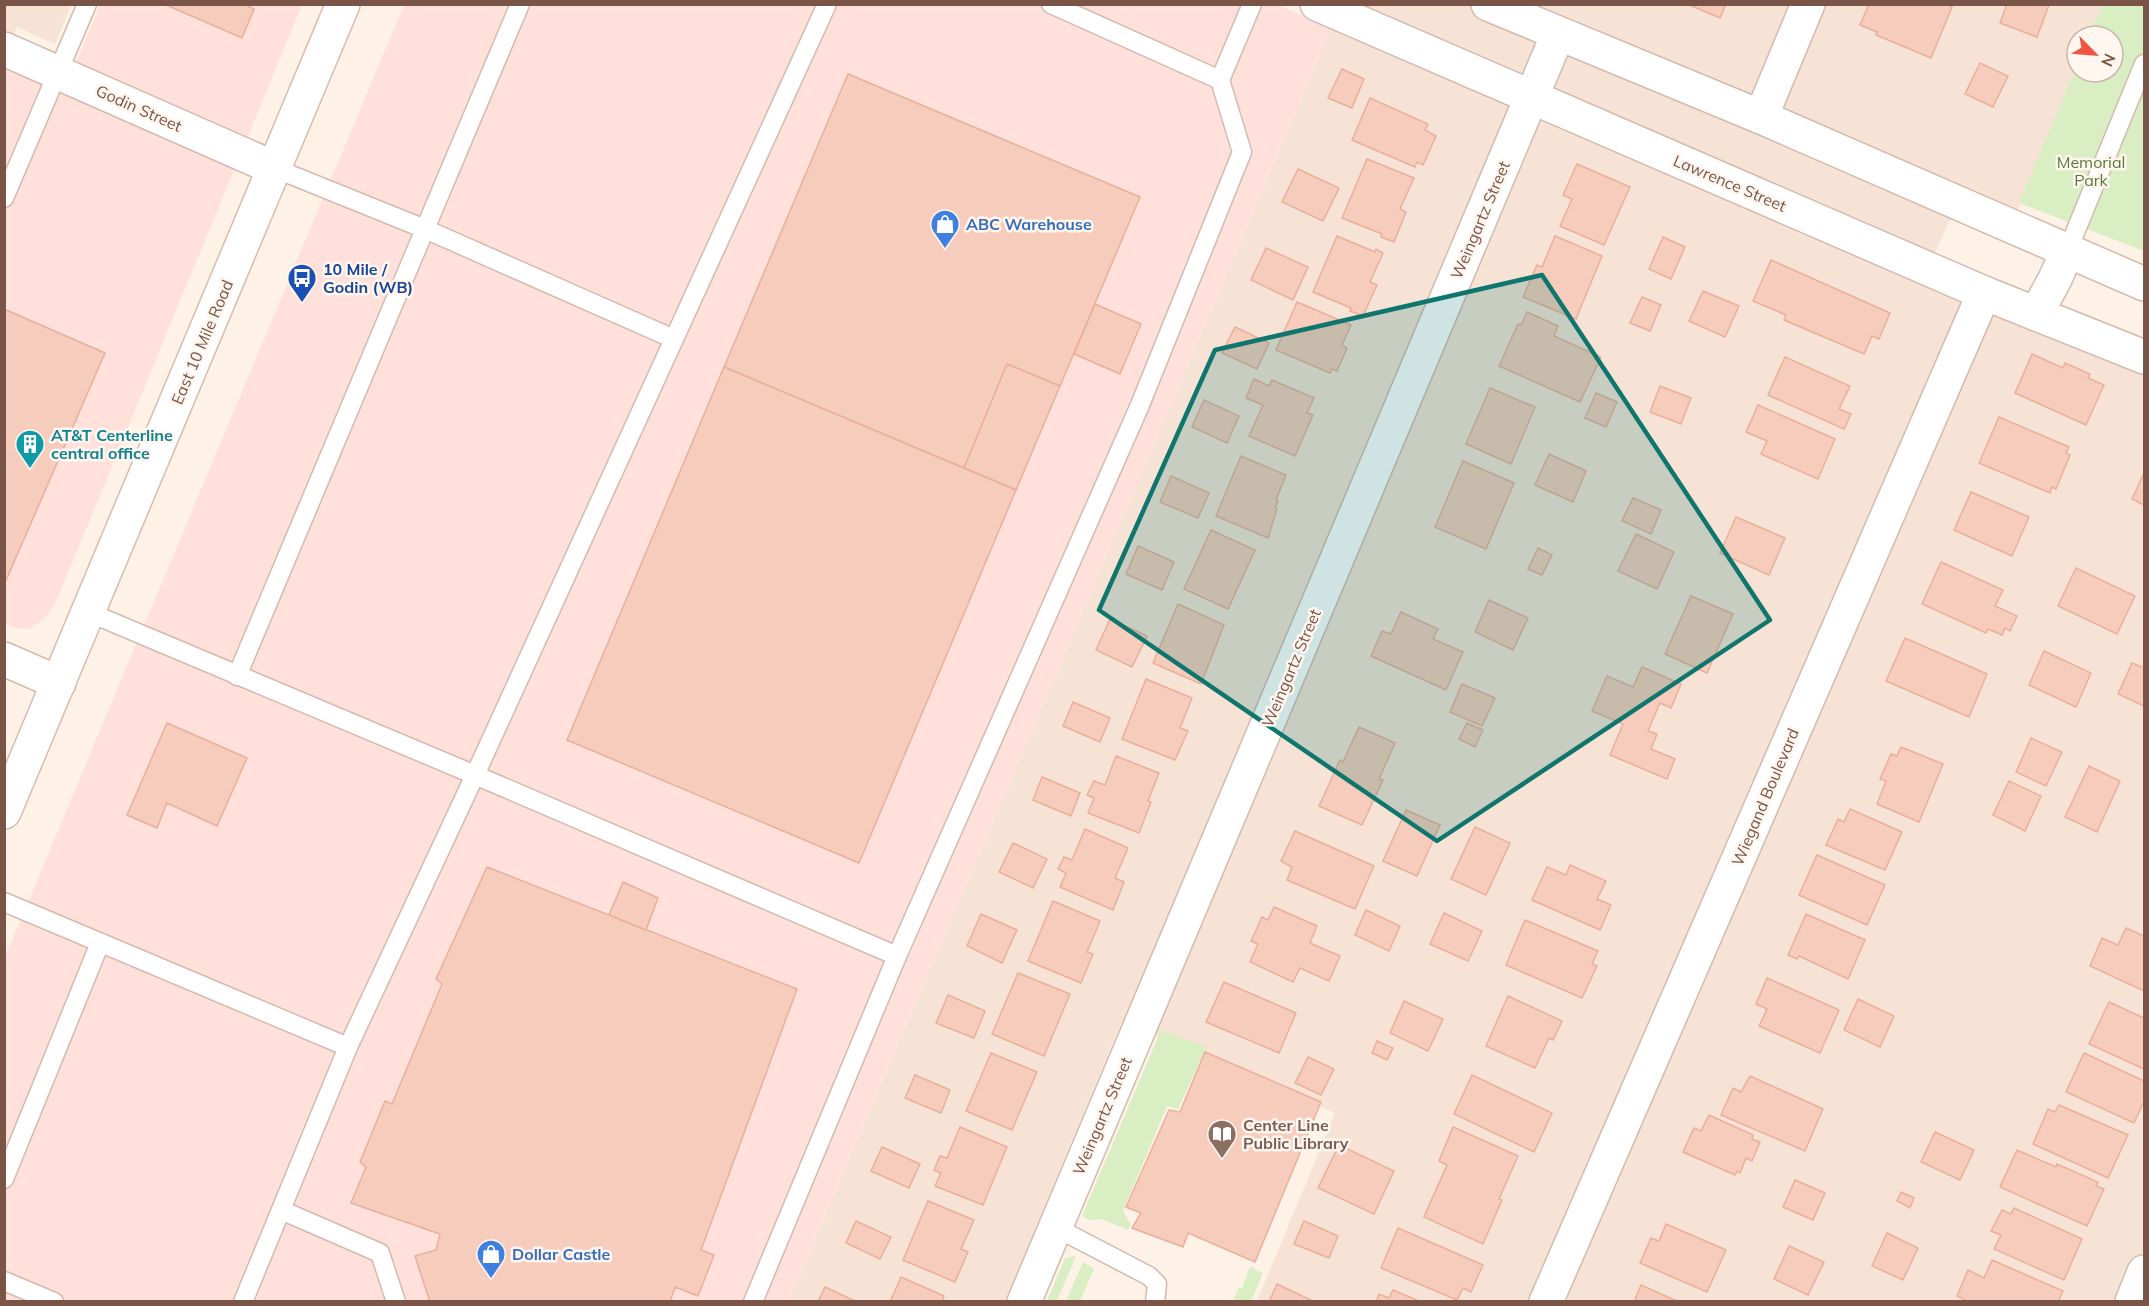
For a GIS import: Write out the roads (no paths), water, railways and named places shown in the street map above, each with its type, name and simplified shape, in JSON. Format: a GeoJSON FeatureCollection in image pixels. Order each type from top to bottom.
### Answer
{"type":"FeatureCollection","features":[{"type":"Feature","properties":{"kind":"street","name":"East 10 Mile Road"},"geometry":{"type":"LineString","coordinates":[[4,812],[343,4]]}},
{"type":"Feature","properties":{"kind":"street","name":"Lawrence Street"},"geometry":{"type":"LineString","coordinates":[[1317,4],[1984,293],[2145,357]]}},
{"type":"Feature","properties":{"kind":"street"},"geometry":{"type":"LineString","coordinates":[[1488,4],[1761,117],[2145,284]]}},
{"type":"Feature","properties":{"kind":"street"},"geometry":{"type":"LineString","coordinates":[[1761,117],[1808,4]]}},
{"type":"Feature","properties":{"kind":"street","name":"Weingartz Street"},"geometry":{"type":"LineString","coordinates":[[1024,1302],[1558,34]]}},
{"type":"Feature","properties":{"kind":"street","name":"Godin Street"},"geometry":{"type":"LineString","coordinates":[[4,49],[274,168]]}},
{"type":"Feature","properties":{"kind":"street"},"geometry":{"type":"LineString","coordinates":[[2036,314],[2067,252]]}},
{"type":"Feature","properties":{"kind":"street","name":"Wiegand Boulevard"},"geometry":{"type":"LineString","coordinates":[[1546,1302],[1984,293]]}},
{"type":"Feature","properties":{"kind":"street"},"geometry":{"type":"LineString","coordinates":[[4,659],[58,683]]}},
{"type":"Feature","properties":{"kind":"street"},"geometry":{"type":"LineString","coordinates":[[2132,1302],[2145,1272]]}},
{"type":"Feature","properties":{"kind":"lane"},"geometry":{"type":"LineString","coordinates":[[4,198],[87,4]]}},
{"type":"Feature","properties":{"kind":"lane"},"geometry":{"type":"LineString","coordinates":[[237,676],[520,4]]}},
{"type":"Feature","properties":{"kind":"lane"},"geometry":{"type":"LineString","coordinates":[[243,1302],[348,1047],[475,775],[827,4]]}},
{"type":"Feature","properties":{"kind":"lane"},"geometry":{"type":"LineString","coordinates":[[1051,4],[1220,80]]}},
{"type":"Feature","properties":{"kind":"lane"},"geometry":{"type":"LineString","coordinates":[[753,1302],[897,956],[1140,405],[1242,152],[1220,80],[1252,4]]}},
{"type":"Feature","properties":{"kind":"lane"},"geometry":{"type":"LineString","coordinates":[[2067,252],[2145,64]]}},
{"type":"Feature","properties":{"kind":"lane"},"geometry":{"type":"LineString","coordinates":[[274,168],[425,229],[674,339]]}},
{"type":"Feature","properties":{"kind":"lane"},"geometry":{"type":"LineString","coordinates":[[88,612],[897,956]]}},
{"type":"Feature","properties":{"kind":"lane"},"geometry":{"type":"LineString","coordinates":[[4,903],[348,1047]]}},
{"type":"Feature","properties":{"kind":"lane"},"geometry":{"type":"LineString","coordinates":[[4,1179],[100,943]]}},
{"type":"Feature","properties":{"kind":"lane"},"geometry":{"type":"LineString","coordinates":[[281,1210],[380,1253],[396,1302]]}},
{"type":"Feature","properties":{"kind":"lane"},"geometry":{"type":"LineString","coordinates":[[1055,1227],[1149,1276],[1157,1284],[1155,1302]]}},
{"type":"Feature","properties":{"kind":"lane"},"geometry":{"type":"LineString","coordinates":[[4,1281],[54,1302]]}},
{"type":"Feature","properties":{"kind":"place","name":"ABC Warehouse"},"geometry":{"type":"Point","coordinates":[945,250]}},
{"type":"Feature","properties":{"kind":"place","name":"10 Mile / Godin (WB)"},"geometry":{"type":"Point","coordinates":[302,304]}},
{"type":"Feature","properties":{"kind":"place","name":"AT&T Centerline central office"},"geometry":{"type":"Point","coordinates":[30,470]}},
{"type":"Feature","properties":{"kind":"place","name":"Center Line Public Library"},"geometry":{"type":"Point","coordinates":[1222,1160]}},
{"type":"Feature","properties":{"kind":"place","name":"Dollar Castle"},"geometry":{"type":"Point","coordinates":[491,1280]}},
{"type":"Feature","properties":{"kind":"park label","name":"Memorial Park"},"geometry":{"type":"Point","coordinates":[2091,171]}}]}
